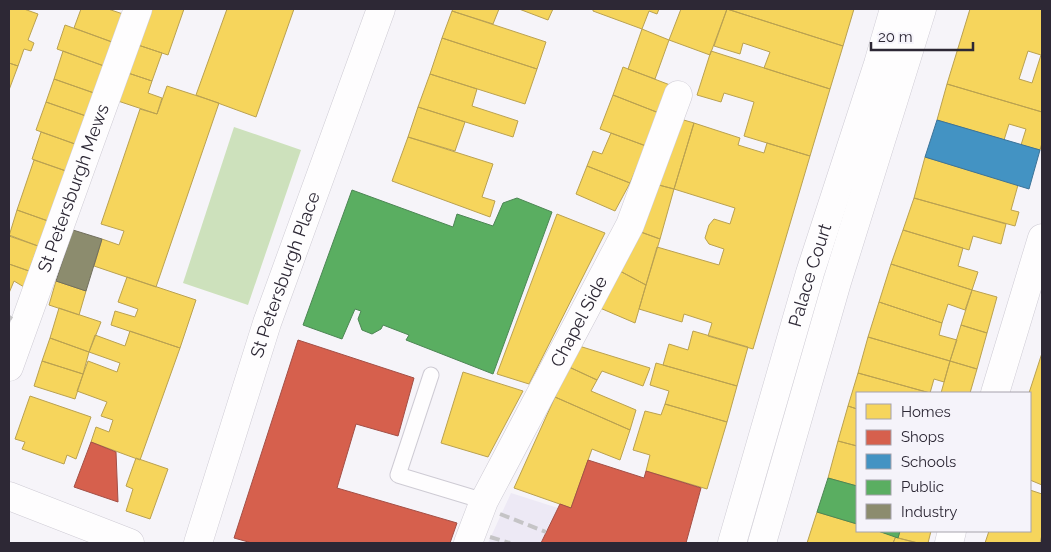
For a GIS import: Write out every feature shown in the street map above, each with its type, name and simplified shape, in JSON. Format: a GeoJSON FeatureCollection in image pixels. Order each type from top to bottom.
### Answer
{"type":"FeatureCollection","features":[{"type":"Feature","properties":{"kind":"street","name":"St Petersburgh Mews"},"geometry":{"type":"LineString","coordinates":[[9,367],[138,9]]}},
{"type":"Feature","properties":{"kind":"street","name":"St Petersburgh Place"},"geometry":{"type":"LineString","coordinates":[[198,543],[270,317],[381,9]]}},
{"type":"Feature","properties":{"kind":"street","name":"Palace Court"},"geometry":{"type":"LineString","coordinates":[[732,543],[810,274],[894,9]]}},
{"type":"Feature","properties":{"kind":"street","name":"Palace Court"},"geometry":{"type":"LineString","coordinates":[[762,543],[915,10]]}},
{"type":"Feature","properties":{"kind":"street","name":"Chapel Side"},"geometry":{"type":"LineString","coordinates":[[468,543],[484,501],[630,225],[678,95]]}},
{"type":"Feature","properties":{"kind":"street"},"geometry":{"type":"LineString","coordinates":[[995,392],[1042,238]]}},
{"type":"Feature","properties":{"kind":"street"},"geometry":{"type":"LineString","coordinates":[[9,496],[130,543]]}},
{"type":"Feature","properties":{"kind":"lane"},"geometry":{"type":"LineString","coordinates":[[810,274],[837,282]]}},
{"type":"Feature","properties":{"kind":"lane"},"geometry":{"type":"LineString","coordinates":[[431,375],[398,475],[484,501]]}},
{"type":"Feature","properties":{"kind":"shaded area"},"geometry":{"type":"Polygon","coordinates":[[[511,493],[558,508],[541,543],[488,543],[511,493]]]}},
{"type":"Feature","properties":{"kind":"green space"},"geometry":{"type":"Polygon","coordinates":[[[234,127],[301,150],[248,305],[183,283],[234,127]]]}},
{"type":"Feature","properties":{"kind":"building: Homes"},"geometry":{"type":"Polygon","coordinates":[[[9,9],[24,9],[38,14],[28,40],[34,43],[31,51],[24,49],[18,66],[9,63],[9,9]]]}},
{"type":"Feature","properties":{"kind":"building: Homes"},"geometry":{"type":"Polygon","coordinates":[[[81,9],[108,9],[123,14],[112,42],[74,28],[81,9]]]}},
{"type":"Feature","properties":{"kind":"building: Homes"},"geometry":{"type":"Polygon","coordinates":[[[150,9],[184,9],[168,55],[138,45],[150,9]]]}},
{"type":"Feature","properties":{"kind":"building: Homes"},"geometry":{"type":"Polygon","coordinates":[[[227,9],[294,9],[256,117],[196,95],[227,9]]]}},
{"type":"Feature","properties":{"kind":"building: Homes"},"geometry":{"type":"Polygon","coordinates":[[[453,9],[499,9],[493,24],[452,11],[453,9]]]}},
{"type":"Feature","properties":{"kind":"building: Homes"},"geometry":{"type":"Polygon","coordinates":[[[519,9],[553,9],[548,20],[519,9]]]}},
{"type":"Feature","properties":{"kind":"building: Homes"},"geometry":{"type":"Polygon","coordinates":[[[593,9],[659,9],[657,14],[649,11],[642,29],[593,11],[593,9]]]}},
{"type":"Feature","properties":{"kind":"building: Homes"},"geometry":{"type":"Polygon","coordinates":[[[681,9],[727,9],[710,55],[669,40],[681,9]]]}},
{"type":"Feature","properties":{"kind":"building: Homes"},"geometry":{"type":"Polygon","coordinates":[[[727,9],[843,46],[830,89],[764,68],[770,52],[743,43],[740,54],[714,46],[727,9]]]}},
{"type":"Feature","properties":{"kind":"building: Homes"},"geometry":{"type":"Polygon","coordinates":[[[727,9],[854,9],[843,46],[727,9]]]}},
{"type":"Feature","properties":{"kind":"building: Homes"},"geometry":{"type":"Polygon","coordinates":[[[970,9],[1042,9],[1042,112],[947,84],[970,9]],[[1028,51],[1019,79],[1032,83],[1041,55],[1028,51]]]}},
{"type":"Feature","properties":{"kind":"building: Homes"},"geometry":{"type":"Polygon","coordinates":[[[452,11],[546,42],[537,69],[442,38],[452,11]]]}},
{"type":"Feature","properties":{"kind":"building: Homes"},"geometry":{"type":"Polygon","coordinates":[[[65,25],[112,42],[104,66],[57,49],[65,25]]]}},
{"type":"Feature","properties":{"kind":"building: Homes"},"geometry":{"type":"Polygon","coordinates":[[[642,29],[669,40],[655,79],[628,69],[642,29]]]}},
{"type":"Feature","properties":{"kind":"building: Homes"},"geometry":{"type":"Polygon","coordinates":[[[442,38],[537,69],[525,104],[430,74],[442,38]]]}},
{"type":"Feature","properties":{"kind":"building: Homes"},"geometry":{"type":"Polygon","coordinates":[[[138,45],[162,53],[152,81],[128,73],[138,45]]]}},
{"type":"Feature","properties":{"kind":"building: Homes"},"geometry":{"type":"Polygon","coordinates":[[[63,51],[104,66],[94,93],[54,79],[63,51]]]}},
{"type":"Feature","properties":{"kind":"building: Homes"},"geometry":{"type":"Polygon","coordinates":[[[711,51],[830,89],[810,156],[744,136],[754,102],[724,93],[721,102],[697,95],[711,51]]]}},
{"type":"Feature","properties":{"kind":"building: Homes"},"geometry":{"type":"Polygon","coordinates":[[[9,63],[18,66],[9,90],[9,63]]]}},
{"type":"Feature","properties":{"kind":"building: Homes"},"geometry":{"type":"Polygon","coordinates":[[[623,67],[670,85],[659,113],[613,95],[623,67]]]}},
{"type":"Feature","properties":{"kind":"building: Homes"},"geometry":{"type":"Polygon","coordinates":[[[128,73],[152,81],[148,93],[162,98],[157,114],[118,101],[128,73]]]}},
{"type":"Feature","properties":{"kind":"building: Homes"},"geometry":{"type":"Polygon","coordinates":[[[430,74],[477,89],[472,106],[518,121],[513,137],[418,107],[430,74]]]}},
{"type":"Feature","properties":{"kind":"building: Homes"},"geometry":{"type":"Polygon","coordinates":[[[54,79],[94,93],[86,116],[46,102],[54,79]]]}},
{"type":"Feature","properties":{"kind":"building: Homes"},"geometry":{"type":"Polygon","coordinates":[[[947,84],[1042,112],[1042,143],[1040,150],[1021,145],[1026,129],[1009,124],[1004,140],[937,120],[947,84]]]}},
{"type":"Feature","properties":{"kind":"building: Homes"},"geometry":{"type":"Polygon","coordinates":[[[167,86],[219,103],[156,287],[94,266],[102,239],[119,245],[124,231],[101,224],[140,109],[157,114],[167,86]]]}},
{"type":"Feature","properties":{"kind":"building: Homes"},"geometry":{"type":"Polygon","coordinates":[[[613,95],[659,113],[646,146],[600,129],[613,95]]]}},
{"type":"Feature","properties":{"kind":"building: Homes"},"geometry":{"type":"Polygon","coordinates":[[[46,102],[86,116],[75,144],[36,130],[46,102]]]}},
{"type":"Feature","properties":{"kind":"building: Homes"},"geometry":{"type":"Polygon","coordinates":[[[418,107],[465,122],[455,151],[408,137],[418,107]]]}},
{"type":"Feature","properties":{"kind":"building: Homes"},"geometry":{"type":"Polygon","coordinates":[[[677,118],[694,123],[674,189],[655,184],[677,118]]]}},
{"type":"Feature","properties":{"kind":"building: Homes"},"geometry":{"type":"Polygon","coordinates":[[[694,123],[740,138],[738,145],[764,153],[767,143],[810,156],[753,349],[708,336],[712,323],[684,314],[682,322],[639,309],[657,247],[719,265],[724,249],[709,244],[705,238],[709,225],[714,219],[730,224],[735,208],[674,189],[694,123]]]}},
{"type":"Feature","properties":{"kind":"building: Homes"},"geometry":{"type":"Polygon","coordinates":[[[41,132],[75,144],[66,171],[32,159],[41,132]]]}},
{"type":"Feature","properties":{"kind":"building: Homes"},"geometry":{"type":"Polygon","coordinates":[[[611,133],[646,146],[630,183],[587,166],[593,151],[602,154],[611,133]]]}},
{"type":"Feature","properties":{"kind":"building: Homes"},"geometry":{"type":"Polygon","coordinates":[[[408,137],[493,164],[482,197],[495,201],[490,217],[392,181],[408,137]]]}},
{"type":"Feature","properties":{"kind":"building: Homes"},"geometry":{"type":"Polygon","coordinates":[[[925,157],[1018,185],[1011,210],[1019,212],[1015,226],[914,198],[925,157]]]}},
{"type":"Feature","properties":{"kind":"building: Homes"},"geometry":{"type":"Polygon","coordinates":[[[34,160],[66,171],[48,221],[17,210],[34,160]]]}},
{"type":"Feature","properties":{"kind":"building: Homes"},"geometry":{"type":"Polygon","coordinates":[[[587,166],[630,183],[615,211],[576,194],[587,166]]]}},
{"type":"Feature","properties":{"kind":"building: Homes"},"geometry":{"type":"Polygon","coordinates":[[[655,184],[674,189],[660,239],[638,231],[655,184]]]}},
{"type":"Feature","properties":{"kind":"building: Homes"},"geometry":{"type":"Polygon","coordinates":[[[914,198],[1006,224],[1001,244],[973,236],[969,250],[903,230],[914,198]]]}},
{"type":"Feature","properties":{"kind":"building: Homes"},"geometry":{"type":"Polygon","coordinates":[[[17,210],[48,221],[38,246],[9,236],[17,210]]]}},
{"type":"Feature","properties":{"kind":"building: Homes"},"geometry":{"type":"Polygon","coordinates":[[[557,214],[605,233],[529,384],[497,374],[557,214]]]}},
{"type":"Feature","properties":{"kind":"building: Homes"},"geometry":{"type":"Polygon","coordinates":[[[903,230],[963,248],[958,266],[978,272],[972,290],[891,264],[903,230]]]}},
{"type":"Feature","properties":{"kind":"building: Homes"},"geometry":{"type":"Polygon","coordinates":[[[638,231],[660,239],[646,285],[618,270],[638,231]]]}},
{"type":"Feature","properties":{"kind":"building: Homes"},"geometry":{"type":"Polygon","coordinates":[[[9,235],[38,246],[29,271],[9,264],[9,235]]]}},
{"type":"Feature","properties":{"kind":"building: Homes"},"geometry":{"type":"Polygon","coordinates":[[[9,264],[29,271],[24,287],[14,281],[9,293],[9,264]]]}},
{"type":"Feature","properties":{"kind":"building: Homes"},"geometry":{"type":"Polygon","coordinates":[[[891,264],[972,290],[965,310],[948,304],[942,323],[879,302],[891,264]]]}},
{"type":"Feature","properties":{"kind":"building: Homes"},"geometry":{"type":"Polygon","coordinates":[[[618,270],[646,285],[635,323],[600,308],[618,270]]]}},
{"type":"Feature","properties":{"kind":"building: Homes"},"geometry":{"type":"Polygon","coordinates":[[[127,277],[196,300],[180,348],[111,325],[115,311],[135,317],[138,309],[118,302],[127,277]]]}},
{"type":"Feature","properties":{"kind":"building: Homes"},"geometry":{"type":"Polygon","coordinates":[[[56,281],[86,291],[79,315],[49,305],[56,281]]]}},
{"type":"Feature","properties":{"kind":"building: Homes"},"geometry":{"type":"Polygon","coordinates":[[[972,290],[997,297],[987,333],[961,325],[972,290]]]}},
{"type":"Feature","properties":{"kind":"building: Homes"},"geometry":{"type":"Polygon","coordinates":[[[879,302],[942,323],[939,335],[957,340],[950,361],[868,337],[879,302]]]}},
{"type":"Feature","properties":{"kind":"building: Homes"},"geometry":{"type":"Polygon","coordinates":[[[59,308],[101,322],[89,352],[50,338],[59,308]]]}},
{"type":"Feature","properties":{"kind":"building: Homes"},"geometry":{"type":"Polygon","coordinates":[[[961,325],[987,333],[977,369],[950,361],[961,325]]]}},
{"type":"Feature","properties":{"kind":"building: Homes"},"geometry":{"type":"Polygon","coordinates":[[[130,331],[180,348],[140,460],[91,442],[96,427],[109,432],[113,420],[101,416],[107,402],[77,391],[88,361],[117,372],[120,363],[89,352],[95,335],[125,346],[130,331]]]}},
{"type":"Feature","properties":{"kind":"building: Homes"},"geometry":{"type":"Polygon","coordinates":[[[693,331],[748,347],[737,386],[663,365],[669,344],[688,350],[693,331]]]}},
{"type":"Feature","properties":{"kind":"building: Homes"},"geometry":{"type":"Polygon","coordinates":[[[868,337],[950,361],[944,382],[934,379],[930,392],[858,373],[868,337]]]}},
{"type":"Feature","properties":{"kind":"building: Homes"},"geometry":{"type":"Polygon","coordinates":[[[50,338],[89,352],[83,374],[42,361],[50,338]]]}},
{"type":"Feature","properties":{"kind":"building: Homes"},"geometry":{"type":"Polygon","coordinates":[[[579,346],[650,368],[643,386],[602,371],[597,380],[569,367],[579,346]]]}},
{"type":"Feature","properties":{"kind":"building: Homes"},"geometry":{"type":"Polygon","coordinates":[[[1042,353],[1042,485],[1031,480],[1031,392],[1029,392],[1042,353]]]}},
{"type":"Feature","properties":{"kind":"building: Homes"},"geometry":{"type":"Polygon","coordinates":[[[42,361],[83,374],[75,399],[34,386],[42,361]]]}},
{"type":"Feature","properties":{"kind":"building: Homes"},"geometry":{"type":"Polygon","coordinates":[[[950,361],[977,369],[970,392],[941,392],[950,361]]]}},
{"type":"Feature","properties":{"kind":"building: Homes"},"geometry":{"type":"Polygon","coordinates":[[[656,363],[737,386],[727,422],[665,404],[669,391],[650,385],[656,363]]]}},
{"type":"Feature","properties":{"kind":"building: Homes"},"geometry":{"type":"Polygon","coordinates":[[[569,367],[597,380],[591,391],[636,410],[630,430],[555,397],[569,367]]]}},
{"type":"Feature","properties":{"kind":"building: Homes"},"geometry":{"type":"Polygon","coordinates":[[[463,372],[523,391],[488,457],[441,443],[463,372]]]}},
{"type":"Feature","properties":{"kind":"building: Homes"},"geometry":{"type":"Polygon","coordinates":[[[858,373],[926,392],[856,392],[856,409],[848,406],[858,373]]]}},
{"type":"Feature","properties":{"kind":"building: Homes"},"geometry":{"type":"Polygon","coordinates":[[[30,396],[91,417],[76,459],[67,455],[64,464],[22,449],[25,442],[15,439],[30,396]]]}},
{"type":"Feature","properties":{"kind":"building: Homes"},"geometry":{"type":"Polygon","coordinates":[[[555,397],[630,430],[620,460],[592,449],[571,508],[514,488],[555,397]]]}},
{"type":"Feature","properties":{"kind":"building: Homes"},"geometry":{"type":"Polygon","coordinates":[[[665,404],[727,422],[707,489],[646,471],[650,455],[633,450],[645,411],[661,415],[665,404]]]}},
{"type":"Feature","properties":{"kind":"building: Homes"},"geometry":{"type":"Polygon","coordinates":[[[848,406],[856,409],[856,446],[838,441],[848,406]]]}},
{"type":"Feature","properties":{"kind":"building: Homes"},"geometry":{"type":"Polygon","coordinates":[[[838,441],[856,446],[856,486],[828,478],[838,441]]]}},
{"type":"Feature","properties":{"kind":"building: Homes"},"geometry":{"type":"Polygon","coordinates":[[[136,458],[168,469],[150,519],[126,511],[133,489],[126,486],[136,458]]]}},
{"type":"Feature","properties":{"kind":"building: Homes"},"geometry":{"type":"Polygon","coordinates":[[[1031,490],[1042,494],[1042,535],[1040,543],[985,543],[989,532],[1031,532],[1031,490]]]}},
{"type":"Feature","properties":{"kind":"building: Homes"},"geometry":{"type":"Polygon","coordinates":[[[817,512],[856,524],[856,532],[882,532],[896,536],[893,543],[807,543],[817,512]]]}},
{"type":"Feature","properties":{"kind":"building: Homes"},"geometry":{"type":"Polygon","coordinates":[[[900,532],[931,532],[928,543],[918,543],[898,538],[900,532]]]}},
{"type":"Feature","properties":{"kind":"building: Homes"},"geometry":{"type":"Polygon","coordinates":[[[896,536],[898,538],[918,543],[893,543],[896,536]]]}},
{"type":"Feature","properties":{"kind":"building: Shops"},"geometry":{"type":"Polygon","coordinates":[[[298,340],[414,378],[398,436],[356,424],[337,488],[457,523],[450,543],[252,543],[234,538],[298,340]]]}},
{"type":"Feature","properties":{"kind":"building: Shops"},"geometry":{"type":"Polygon","coordinates":[[[91,442],[116,452],[118,502],[74,487],[91,442]]]}},
{"type":"Feature","properties":{"kind":"building: Shops"},"geometry":{"type":"Polygon","coordinates":[[[588,460],[644,478],[646,471],[701,488],[686,543],[541,543],[560,504],[571,508],[588,460]]]}},
{"type":"Feature","properties":{"kind":"building: Schools"},"geometry":{"type":"Polygon","coordinates":[[[937,120],[1040,150],[1029,189],[925,157],[937,120]]]}},
{"type":"Feature","properties":{"kind":"building: Public"},"geometry":{"type":"Polygon","coordinates":[[[352,190],[453,227],[457,214],[493,226],[503,203],[517,198],[552,212],[493,374],[406,340],[409,335],[383,325],[381,329],[372,334],[362,330],[358,319],[361,311],[355,309],[342,339],[303,325],[352,190]]]}},
{"type":"Feature","properties":{"kind":"building: Public"},"geometry":{"type":"Polygon","coordinates":[[[828,478],[856,486],[856,524],[817,512],[828,478]]]}},
{"type":"Feature","properties":{"kind":"building: Public"},"geometry":{"type":"Polygon","coordinates":[[[881,532],[900,532],[898,538],[881,532]]]}},
{"type":"Feature","properties":{"kind":"building: Industry"},"geometry":{"type":"Polygon","coordinates":[[[73,230],[102,239],[86,291],[56,281],[73,230]]]}},
{"type":"Feature","properties":{"kind":"railway"},"geometry":{"type":"LineString","coordinates":[[500,514],[546,532]]}},
{"type":"Feature","properties":{"kind":"railway"},"geometry":{"type":"LineString","coordinates":[[490,537],[510,543]]}}]}
